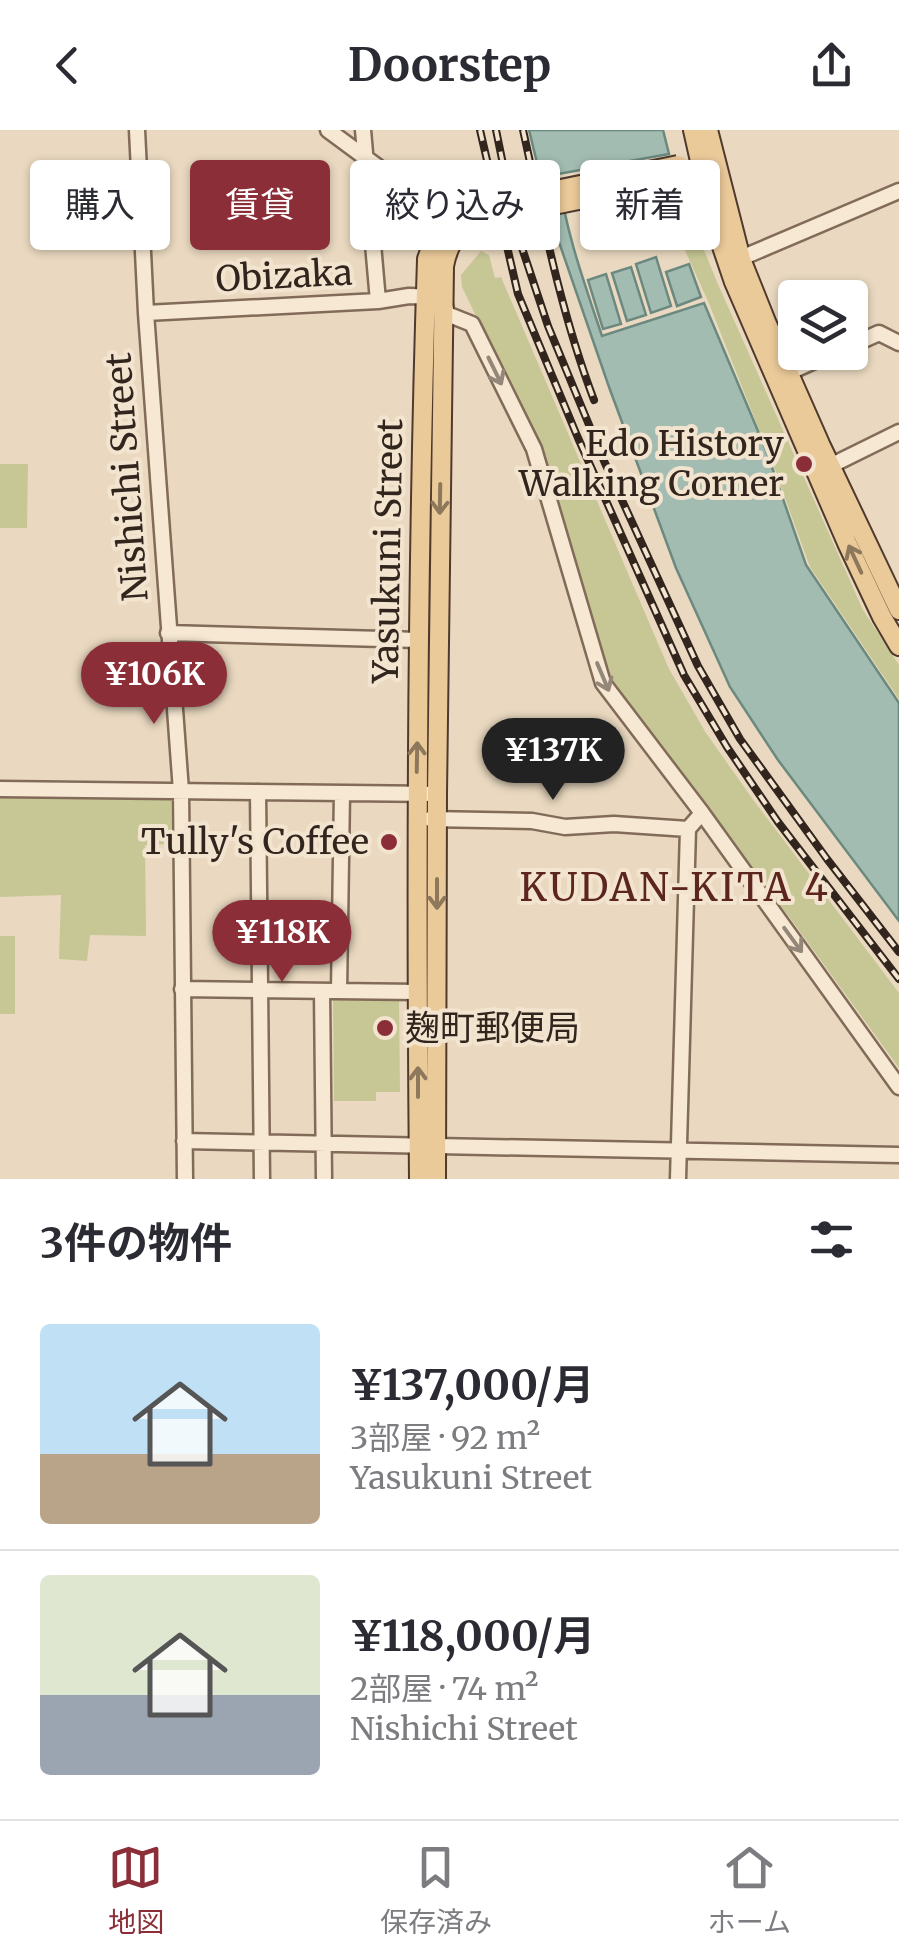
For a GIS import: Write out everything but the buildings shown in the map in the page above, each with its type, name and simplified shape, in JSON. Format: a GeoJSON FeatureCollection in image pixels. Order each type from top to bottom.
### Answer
{"type":"FeatureCollection","features":[{"type":"Feature","properties":{"kind":"main road"},"geometry":{"type":"LineString","coordinates":[[692,130],[703,160]]}},
{"type":"Feature","properties":{"kind":"main road"},"geometry":{"type":"LineString","coordinates":[[706,160],[708,130]]}},
{"type":"Feature","properties":{"kind":"main road"},"geometry":{"type":"LineString","coordinates":[[720,215],[734,261],[847,543],[899,646]]}},
{"type":"Feature","properties":{"kind":"main road","name":"Yasukuni Street"},"geometry":{"type":"LineString","coordinates":[[418,1179],[427,1147],[437,819],[435,297],[427,260],[431,250]]}},
{"type":"Feature","properties":{"kind":"main road"},"geometry":{"type":"LineString","coordinates":[[734,261],[897,602]]}},
{"type":"Feature","properties":{"kind":"main road","name":"Yasukuni Street"},"geometry":{"type":"LineString","coordinates":[[435,297],[418,640],[417,992],[427,1147],[436,1179]]}},
{"type":"Feature","properties":{"kind":"street","name":"Nishichi Street"},"geometry":{"type":"LineString","coordinates":[[137,130],[146,313],[181,791],[185,1179]]}},
{"type":"Feature","properties":{"kind":"street"},"geometry":{"type":"LineString","coordinates":[[328,130],[372,160]]}},
{"type":"Feature","properties":{"kind":"street"},"geometry":{"type":"LineString","coordinates":[[363,130],[378,302]]}},
{"type":"Feature","properties":{"kind":"street"},"geometry":{"type":"LineString","coordinates":[[734,261],[899,191]]}},
{"type":"Feature","properties":{"kind":"street","name":"Obizaka"},"geometry":{"type":"LineString","coordinates":[[146,313],[435,297]]}},
{"type":"Feature","properties":{"kind":"street"},"geometry":{"type":"LineString","coordinates":[[435,297],[447,314],[472,324],[534,450],[603,683],[899,1087]]}},
{"type":"Feature","properties":{"kind":"street"},"geometry":{"type":"LineString","coordinates":[[868,337],[879,332],[899,343]]}},
{"type":"Feature","properties":{"kind":"street"},"geometry":{"type":"LineString","coordinates":[[788,374],[796,370]]}},
{"type":"Feature","properties":{"kind":"street"},"geometry":{"type":"LineString","coordinates":[[830,466],[899,432]]}},
{"type":"Feature","properties":{"kind":"street"},"geometry":{"type":"LineString","coordinates":[[168,634],[418,640]]}},
{"type":"Feature","properties":{"kind":"street"},"geometry":{"type":"LineString","coordinates":[[0,788],[437,794]]}},
{"type":"Feature","properties":{"kind":"street"},"geometry":{"type":"LineString","coordinates":[[258,792],[262,1179]]}},
{"type":"Feature","properties":{"kind":"street"},"geometry":{"type":"LineString","coordinates":[[339,991],[342,793]]}},
{"type":"Feature","properties":{"kind":"street"},"geometry":{"type":"LineString","coordinates":[[678,1179],[688,829],[702,814]]}},
{"type":"Feature","properties":{"kind":"street"},"geometry":{"type":"LineString","coordinates":[[417,818],[688,829]]}},
{"type":"Feature","properties":{"kind":"street"},"geometry":{"type":"LineString","coordinates":[[182,989],[417,992]]}},
{"type":"Feature","properties":{"kind":"street"},"geometry":{"type":"LineString","coordinates":[[322,991],[324,1179]]}},
{"type":"Feature","properties":{"kind":"street"},"geometry":{"type":"LineString","coordinates":[[184,1140],[899,1155]]}},
{"type":"Feature","properties":{"kind":"green space"},"geometry":{"type":"Polygon","coordinates":[[[685,250],[704,250],[863,610],[899,665],[899,699],[810,567],[780,484],[786,481],[779,480],[685,250]]]}},
{"type":"Feature","properties":{"kind":"green space"},"geometry":{"type":"Polygon","coordinates":[[[481,251],[489,255],[495,278],[501,277],[669,669],[706,733],[754,801],[899,993],[899,1068],[790,918],[618,697],[608,677],[539,447],[462,287],[461,275],[481,251]]]}},
{"type":"Feature","properties":{"kind":"green space"},"geometry":{"type":"Polygon","coordinates":[[[0,464],[28,464],[27,528],[0,528],[0,464]]]}},
{"type":"Feature","properties":{"kind":"green space"},"geometry":{"type":"Polygon","coordinates":[[[0,796],[171,800],[172,844],[145,845],[146,936],[90,935],[87,961],[59,959],[61,895],[0,897],[0,796]]]}},
{"type":"Feature","properties":{"kind":"green space"},"geometry":{"type":"Polygon","coordinates":[[[0,936],[15,936],[15,1014],[0,1014],[0,936]]]}},
{"type":"Feature","properties":{"kind":"green space"},"geometry":{"type":"Polygon","coordinates":[[[399,997],[400,1092],[376,1092],[376,1101],[334,1101],[333,998],[399,997]]]}},
{"type":"Feature","properties":{"kind":"shaded area"},"geometry":{"type":"Polygon","coordinates":[[[529,130],[663,130],[669,154],[636,160],[580,160],[580,170],[560,174],[560,160],[536,160],[529,130]]]}},
{"type":"Feature","properties":{"kind":"shaded area"},"geometry":{"type":"Polygon","coordinates":[[[560,186],[576,256],[602,336],[704,303],[766,450],[806,565],[899,703],[899,921],[778,760],[730,687],[676,568],[560,245],[560,186]]]}},
{"type":"Feature","properties":{"kind":"shaded area"},"geometry":{"type":"Polygon","coordinates":[[[656,257],[671,306],[651,313],[636,264],[656,257]]]}},
{"type":"Feature","properties":{"kind":"shaded area"},"geometry":{"type":"Polygon","coordinates":[[[689,264],[701,297],[677,306],[666,272],[689,264]]]}},
{"type":"Feature","properties":{"kind":"shaded area"},"geometry":{"type":"Polygon","coordinates":[[[631,267],[646,315],[627,321],[612,273],[631,267]]]}},
{"type":"Feature","properties":{"kind":"shaded area"},"geometry":{"type":"Polygon","coordinates":[[[606,274],[621,324],[603,329],[588,280],[606,274]]]}},
{"type":"Feature","properties":{"kind":"railway"},"geometry":{"type":"LineString","coordinates":[[480,130],[518,294],[684,675],[778,822],[899,979]]}},
{"type":"Feature","properties":{"kind":"railway"},"geometry":{"type":"LineString","coordinates":[[496,130],[502,160]]}},
{"type":"Feature","properties":{"kind":"railway"},"geometry":{"type":"LineString","coordinates":[[523,130],[562,300],[594,400]]}},
{"type":"Feature","properties":{"kind":"railway"},"geometry":{"type":"LineString","coordinates":[[523,250],[548,326],[604,461],[698,666],[740,739],[899,952]]}},
{"type":"Feature","properties":{"kind":"place","name":"Edo History Walking Corner"},"geometry":{"type":"Point","coordinates":[804,464]}},
{"type":"Feature","properties":{"kind":"place","name":"Tully's Coffee"},"geometry":{"type":"Point","coordinates":[389,842]}},
{"type":"Feature","properties":{"kind":"place","name":"麹町郵便局"},"geometry":{"type":"Point","coordinates":[385,1028]}},
{"type":"Feature","properties":{"kind":"district","name":"KUDAN-KITA 4"},"geometry":{"type":"Point","coordinates":[675,888]}}]}
